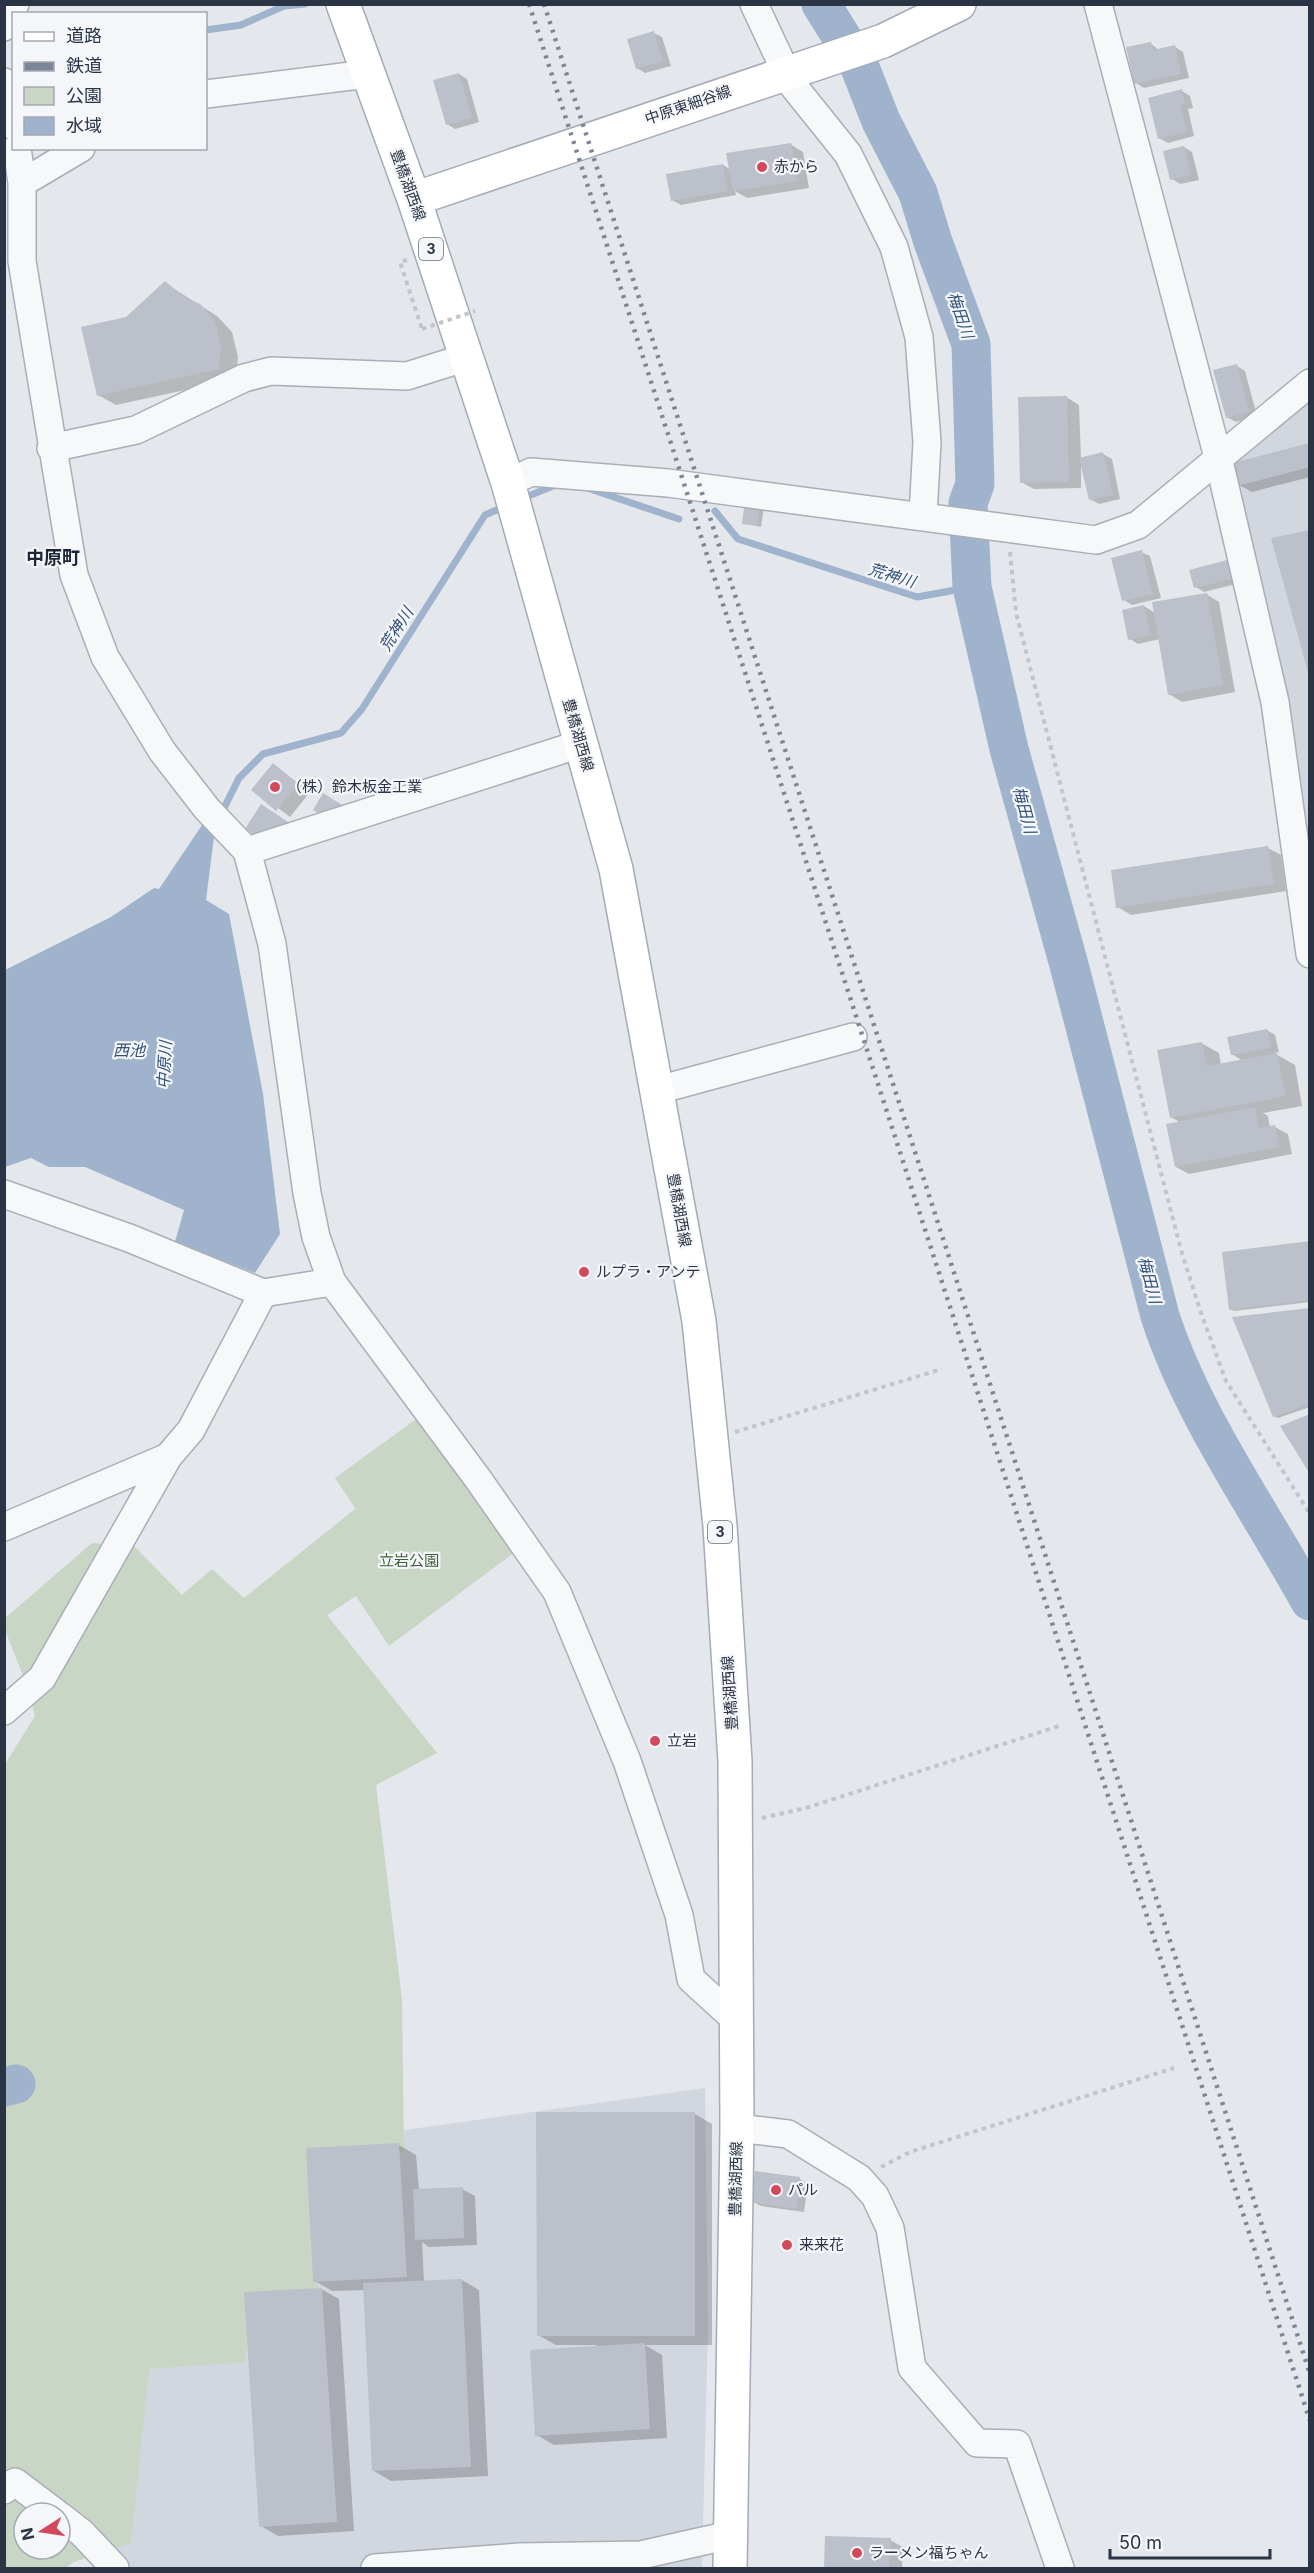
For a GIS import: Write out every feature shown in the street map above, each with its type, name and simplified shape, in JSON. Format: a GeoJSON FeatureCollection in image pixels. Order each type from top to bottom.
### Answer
{"type":"FeatureCollection","features":[{"type":"Feature","properties":{"kind":"main road","name":"豊橋湖西線"},"geometry":{"type":"LineString","coordinates":[[343,4],[414,198],[512,499],[616,869],[699,1321],[720,1526],[735,1761],[736,2128],[730,2568]]}},
{"type":"Feature","properties":{"kind":"main road","name":"中原東細谷線"},"geometry":{"type":"LineString","coordinates":[[414,198],[883,41],[959,4]]}},
{"type":"Feature","properties":{"kind":"street"},"geometry":{"type":"LineString","coordinates":[[4,27],[15,4]]}},
{"type":"Feature","properties":{"kind":"street"},"geometry":{"type":"LineString","coordinates":[[754,4],[790,71],[848,154],[894,247],[919,337],[927,442],[928,517]]}},
{"type":"Feature","properties":{"kind":"street"},"geometry":{"type":"LineString","coordinates":[[1098,4],[1219,460],[1275,702],[1310,954]]}},
{"type":"Feature","properties":{"kind":"street"},"geometry":{"type":"LineString","coordinates":[[207,94],[367,74]]}},
{"type":"Feature","properties":{"kind":"street"},"geometry":{"type":"LineString","coordinates":[[4,82],[12,117]]}},
{"type":"Feature","properties":{"kind":"street"},"geometry":{"type":"LineString","coordinates":[[17,150],[22,183],[13,261],[74,575],[105,657],[162,751],[207,809],[247,851],[272,944],[307,1193],[316,1237],[332,1282],[478,1479],[557,1592],[627,1761],[679,1915],[691,1979],[736,2020]]}},
{"type":"Feature","properties":{"kind":"street"},"geometry":{"type":"LineString","coordinates":[[22,183],[78,150]]}},
{"type":"Feature","properties":{"kind":"street"},"geometry":{"type":"LineString","coordinates":[[51,448],[136,430],[244,378],[271,371],[407,376],[466,357]]}},
{"type":"Feature","properties":{"kind":"street"},"geometry":{"type":"LineString","coordinates":[[512,499],[531,472],[677,484],[1095,540],[1138,525],[1310,383]]}},
{"type":"Feature","properties":{"kind":"street"},"geometry":{"type":"LineString","coordinates":[[247,851],[580,744]]}},
{"type":"Feature","properties":{"kind":"street"},"geometry":{"type":"LineString","coordinates":[[658,1090],[853,1037]]}},
{"type":"Feature","properties":{"kind":"street"},"geometry":{"type":"LineString","coordinates":[[4,1194],[129,1238],[263,1293],[332,1282]]}},
{"type":"Feature","properties":{"kind":"street"},"geometry":{"type":"LineString","coordinates":[[4,1711],[42,1678],[168,1457],[191,1430],[263,1293]]}},
{"type":"Feature","properties":{"kind":"street"},"geometry":{"type":"LineString","coordinates":[[4,1527],[168,1457]]}},
{"type":"Feature","properties":{"kind":"street"},"geometry":{"type":"LineString","coordinates":[[736,2128],[788,2134],[860,2178],[875,2196],[890,2228],[912,2368],[977,2443],[1017,2444],[1060,2568]]}},
{"type":"Feature","properties":{"kind":"street"},"geometry":{"type":"LineString","coordinates":[[4,2490],[15,2482],[40,2501]]}},
{"type":"Feature","properties":{"kind":"street"},"geometry":{"type":"LineString","coordinates":[[72,2525],[115,2568]]}},
{"type":"Feature","properties":{"kind":"street"},"geometry":{"type":"LineString","coordinates":[[375,2568],[520,2557],[642,2555],[730,2535]]}},
{"type":"Feature","properties":{"kind":"path"},"geometry":{"type":"LineString","coordinates":[[408,260],[400,262],[422,329],[475,311]]}},
{"type":"Feature","properties":{"kind":"path"},"geometry":{"type":"LineString","coordinates":[[1006,528],[1016,613],[1181,1250],[1226,1382],[1310,1514]]}},
{"type":"Feature","properties":{"kind":"path"},"geometry":{"type":"LineString","coordinates":[[711,1438],[942,1369]]}},
{"type":"Feature","properties":{"kind":"path"},"geometry":{"type":"LineString","coordinates":[[735,1824],[806,1808],[1059,1726]]}},
{"type":"Feature","properties":{"kind":"path"},"geometry":{"type":"LineString","coordinates":[[860,2178],[909,2152],[1174,2068]]}},
{"type":"Feature","properties":{"kind":"shaded area"},"geometry":{"type":"Polygon","coordinates":[[[1309,399],[1309,881],[1227,468],[1309,399]]]}},
{"type":"Feature","properties":{"kind":"shaded area"},"geometry":{"type":"Polygon","coordinates":[[[705,2088],[708,2329],[702,2568],[105,2568],[149,2350],[298,2145],[705,2088]]]}},
{"type":"Feature","properties":{"kind":"green space","name":"立岩公園"},"geometry":{"type":"Polygon","coordinates":[[[423,1414],[519,1549],[389,1646],[356,1596],[327,1615],[437,1753],[376,1785],[402,2000],[404,2151],[316,2163],[318,2288],[254,2296],[245,2362],[149,2369],[131,2543],[74,2562],[66,2568],[5,2568],[4,1766],[35,1716],[29,1691],[5,1630],[4,1619],[92,1543],[134,1546],[182,1595],[212,1569],[244,1598],[355,1509],[359,1514],[335,1478],[423,1414]]]}},
{"type":"Feature","properties":{"kind":"water","name":"西池"},"geometry":{"type":"Polygon","coordinates":[[[202,825],[214,837],[206,900],[229,914],[263,1094],[280,1234],[255,1273],[175,1242],[184,1210],[85,1167],[49,1167],[31,1158],[5,1167],[5,970],[111,917],[154,888],[159,889],[202,825]]]}},
{"type":"Feature","properties":{"kind":"building"},"geometry":{"type":"Polygon","coordinates":[[[654,31],[663,61],[636,69],[627,39],[654,31]]]}},
{"type":"Feature","properties":{"kind":"building"},"geometry":{"type":"Polygon","coordinates":[[[1151,42],[1153,50],[1175,45],[1181,74],[1134,84],[1126,47],[1151,42]]]}},
{"type":"Feature","properties":{"kind":"building"},"geometry":{"type":"Polygon","coordinates":[[[459,73],[472,118],[446,125],[433,80],[459,73]]]}},
{"type":"Feature","properties":{"kind":"building"},"geometry":{"type":"Polygon","coordinates":[[[1182,89],[1185,104],[1180,105],[1187,132],[1158,139],[1148,98],[1182,89]]]}},
{"type":"Feature","properties":{"kind":"building","name":"赤から"},"geometry":{"type":"Polygon","coordinates":[[[791,143],[797,181],[733,191],[726,153],[791,143]]]}},
{"type":"Feature","properties":{"kind":"building"},"geometry":{"type":"Polygon","coordinates":[[[1184,146],[1191,175],[1170,180],[1163,151],[1184,146]]]}},
{"type":"Feature","properties":{"kind":"building"},"geometry":{"type":"Polygon","coordinates":[[[723,164],[728,191],[671,201],[666,174],[723,164]]]}},
{"type":"Feature","properties":{"kind":"building"},"geometry":{"type":"Polygon","coordinates":[[[165,281],[184,297],[200,304],[215,321],[221,347],[219,369],[97,396],[81,327],[126,317],[165,281]]]}},
{"type":"Feature","properties":{"kind":"building"},"geometry":{"type":"Polygon","coordinates":[[[1237,364],[1249,412],[1226,418],[1213,370],[1237,364]]]}},
{"type":"Feature","properties":{"kind":"building"},"geometry":{"type":"Polygon","coordinates":[[[1067,396],[1069,482],[1020,483],[1018,397],[1067,396]]]}},
{"type":"Feature","properties":{"kind":"building"},"geometry":{"type":"Polygon","coordinates":[[[1310,443],[1310,467],[1237,486],[1232,463],[1310,443]]]}},
{"type":"Feature","properties":{"kind":"building"},"geometry":{"type":"Polygon","coordinates":[[[1103,452],[1113,495],[1089,500],[1079,458],[1103,452]]]}},
{"type":"Feature","properties":{"kind":"building"},"geometry":{"type":"Polygon","coordinates":[[[745,501],[760,503],[757,526],[742,524],[745,501]]]}},
{"type":"Feature","properties":{"kind":"building"},"geometry":{"type":"Polygon","coordinates":[[[1310,530],[1310,676],[1309,676],[1271,538],[1310,530]]]}},
{"type":"Feature","properties":{"kind":"building"},"geometry":{"type":"Polygon","coordinates":[[[1142,550],[1153,594],[1122,601],[1111,558],[1142,550]]]}},
{"type":"Feature","properties":{"kind":"building"},"geometry":{"type":"Polygon","coordinates":[[[1227,560],[1232,579],[1194,588],[1189,570],[1227,560]]]}},
{"type":"Feature","properties":{"kind":"building"},"geometry":{"type":"Polygon","coordinates":[[[1207,593],[1223,685],[1168,695],[1152,602],[1207,593]]]}},
{"type":"Feature","properties":{"kind":"building"},"geometry":{"type":"Polygon","coordinates":[[[1144,605],[1151,635],[1128,640],[1122,610],[1144,605]]]}},
{"type":"Feature","properties":{"kind":"building","name":"（株）鈴木板金工業"},"geometry":{"type":"Polygon","coordinates":[[[273,763],[298,784],[276,811],[251,790],[273,763]]]}},
{"type":"Feature","properties":{"kind":"building"},"geometry":{"type":"Polygon","coordinates":[[[323,793],[350,810],[326,818],[313,810],[323,793]]]}},
{"type":"Feature","properties":{"kind":"building"},"geometry":{"type":"Polygon","coordinates":[[[261,804],[288,822],[282,833],[259,838],[245,829],[261,804]]]}},
{"type":"Feature","properties":{"kind":"building"},"geometry":{"type":"Polygon","coordinates":[[[1268,846],[1274,884],[1116,908],[1111,870],[1268,846]]]}},
{"type":"Feature","properties":{"kind":"building"},"geometry":{"type":"Polygon","coordinates":[[[1267,1029],[1271,1048],[1231,1055],[1227,1037],[1267,1029]]]}},
{"type":"Feature","properties":{"kind":"building"},"geometry":{"type":"Polygon","coordinates":[[[1202,1042],[1207,1066],[1277,1053],[1286,1096],[1170,1118],[1157,1050],[1202,1042]]]}},
{"type":"Feature","properties":{"kind":"building"},"geometry":{"type":"Polygon","coordinates":[[[1255,1107],[1259,1128],[1275,1125],[1279,1147],[1175,1167],[1166,1124],[1255,1107]]]}},
{"type":"Feature","properties":{"kind":"building"},"geometry":{"type":"Polygon","coordinates":[[[1310,1241],[1310,1300],[1229,1310],[1222,1252],[1310,1241]]]}},
{"type":"Feature","properties":{"kind":"building"},"geometry":{"type":"Polygon","coordinates":[[[1310,1308],[1310,1404],[1273,1417],[1232,1317],[1310,1308]]]}},
{"type":"Feature","properties":{"kind":"building"},"geometry":{"type":"Polygon","coordinates":[[[1310,1414],[1310,1474],[1280,1426],[1310,1414]]]}},
{"type":"Feature","properties":{"kind":"building"},"geometry":{"type":"Polygon","coordinates":[[[536,2112],[695,2112],[695,2336],[537,2336],[536,2112]]]}},
{"type":"Feature","properties":{"kind":"building"},"geometry":{"type":"Polygon","coordinates":[[[399,2143],[407,2277],[313,2282],[306,2148],[399,2143]]]}},
{"type":"Feature","properties":{"kind":"building","name":"パル"},"geometry":{"type":"Polygon","coordinates":[[[755,2171],[800,2177],[796,2209],[751,2202],[755,2171]]]}},
{"type":"Feature","properties":{"kind":"building"},"geometry":{"type":"Polygon","coordinates":[[[463,2187],[464,2238],[415,2240],[413,2189],[463,2187]]]}},
{"type":"Feature","properties":{"kind":"building"},"geometry":{"type":"Polygon","coordinates":[[[462,2279],[471,2467],[372,2471],[363,2283],[462,2279]]]}},
{"type":"Feature","properties":{"kind":"building"},"geometry":{"type":"Polygon","coordinates":[[[322,2288],[337,2522],[259,2527],[244,2292],[322,2288]]]}},
{"type":"Feature","properties":{"kind":"building"},"geometry":{"type":"Polygon","coordinates":[[[645,2343],[650,2429],[535,2436],[530,2350],[645,2343]]]}},
{"type":"Feature","properties":{"kind":"building","name":"ラーメン福ちゃん"},"geometry":{"type":"Polygon","coordinates":[[[825,2536],[891,2538],[889,2568],[824,2568],[825,2536]]]}},
{"type":"Feature","properties":{"kind":"waterway"},"geometry":{"type":"LineString","coordinates":[[207,30],[241,25],[284,6],[305,4]]}},
{"type":"Feature","properties":{"kind":"waterway","name":"梅田川"},"geometry":{"type":"LineString","coordinates":[[821,4],[859,65],[881,121],[918,193],[933,242],[971,344],[975,484],[968,503],[972,587],[1009,749],[1069,965],[1160,1316],[1190,1390],[1208,1426],[1310,1601]]}},
{"type":"Feature","properties":{"kind":"waterway","name":"荒神川"},"geometry":{"type":"LineString","coordinates":[[521,499],[558,484]]}},
{"type":"Feature","properties":{"kind":"waterway","name":"荒神川"},"geometry":{"type":"LineString","coordinates":[[590,489],[679,519]]}},
{"type":"Feature","properties":{"kind":"waterway","name":"荒神川"},"geometry":{"type":"LineString","coordinates":[[221,814],[239,778],[263,754],[341,733],[362,709],[485,515],[506,506]]}},
{"type":"Feature","properties":{"kind":"waterway","name":"荒神川"},"geometry":{"type":"LineString","coordinates":[[715,511],[738,539],[917,597],[972,587]]}},
{"type":"Feature","properties":{"kind":"waterway"},"geometry":{"type":"LineString","coordinates":[[4,2087],[16,2084]]}},
{"type":"Feature","properties":{"kind":"railway"},"geometry":{"type":"LineString","coordinates":[[529,4],[1310,2421]]}},
{"type":"Feature","properties":{"kind":"railway"},"geometry":{"type":"LineString","coordinates":[[544,4],[1310,2374]]}},
{"type":"Feature","properties":{"kind":"place","name":"赤から"},"geometry":{"type":"Point","coordinates":[762,167]}},
{"type":"Feature","properties":{"kind":"place","name":"（株）鈴木板金工業"},"geometry":{"type":"Point","coordinates":[275,787]}},
{"type":"Feature","properties":{"kind":"place","name":"ルプラ・アンテ"},"geometry":{"type":"Point","coordinates":[584,1272]}},
{"type":"Feature","properties":{"kind":"place","name":"立岩"},"geometry":{"type":"Point","coordinates":[655,1741]}},
{"type":"Feature","properties":{"kind":"place","name":"パル"},"geometry":{"type":"Point","coordinates":[776,2190]}},
{"type":"Feature","properties":{"kind":"place","name":"来来花"},"geometry":{"type":"Point","coordinates":[787,2245]}},
{"type":"Feature","properties":{"kind":"place","name":"ラーメン福ちゃん"},"geometry":{"type":"Point","coordinates":[857,2553]}},
{"type":"Feature","properties":{"kind":"district","name":"中原町"},"geometry":{"type":"Point","coordinates":[53,558]}},
{"type":"Feature","properties":{"kind":"water label","name":"中原川"},"geometry":{"type":"Point","coordinates":[164,1065]}}]}
